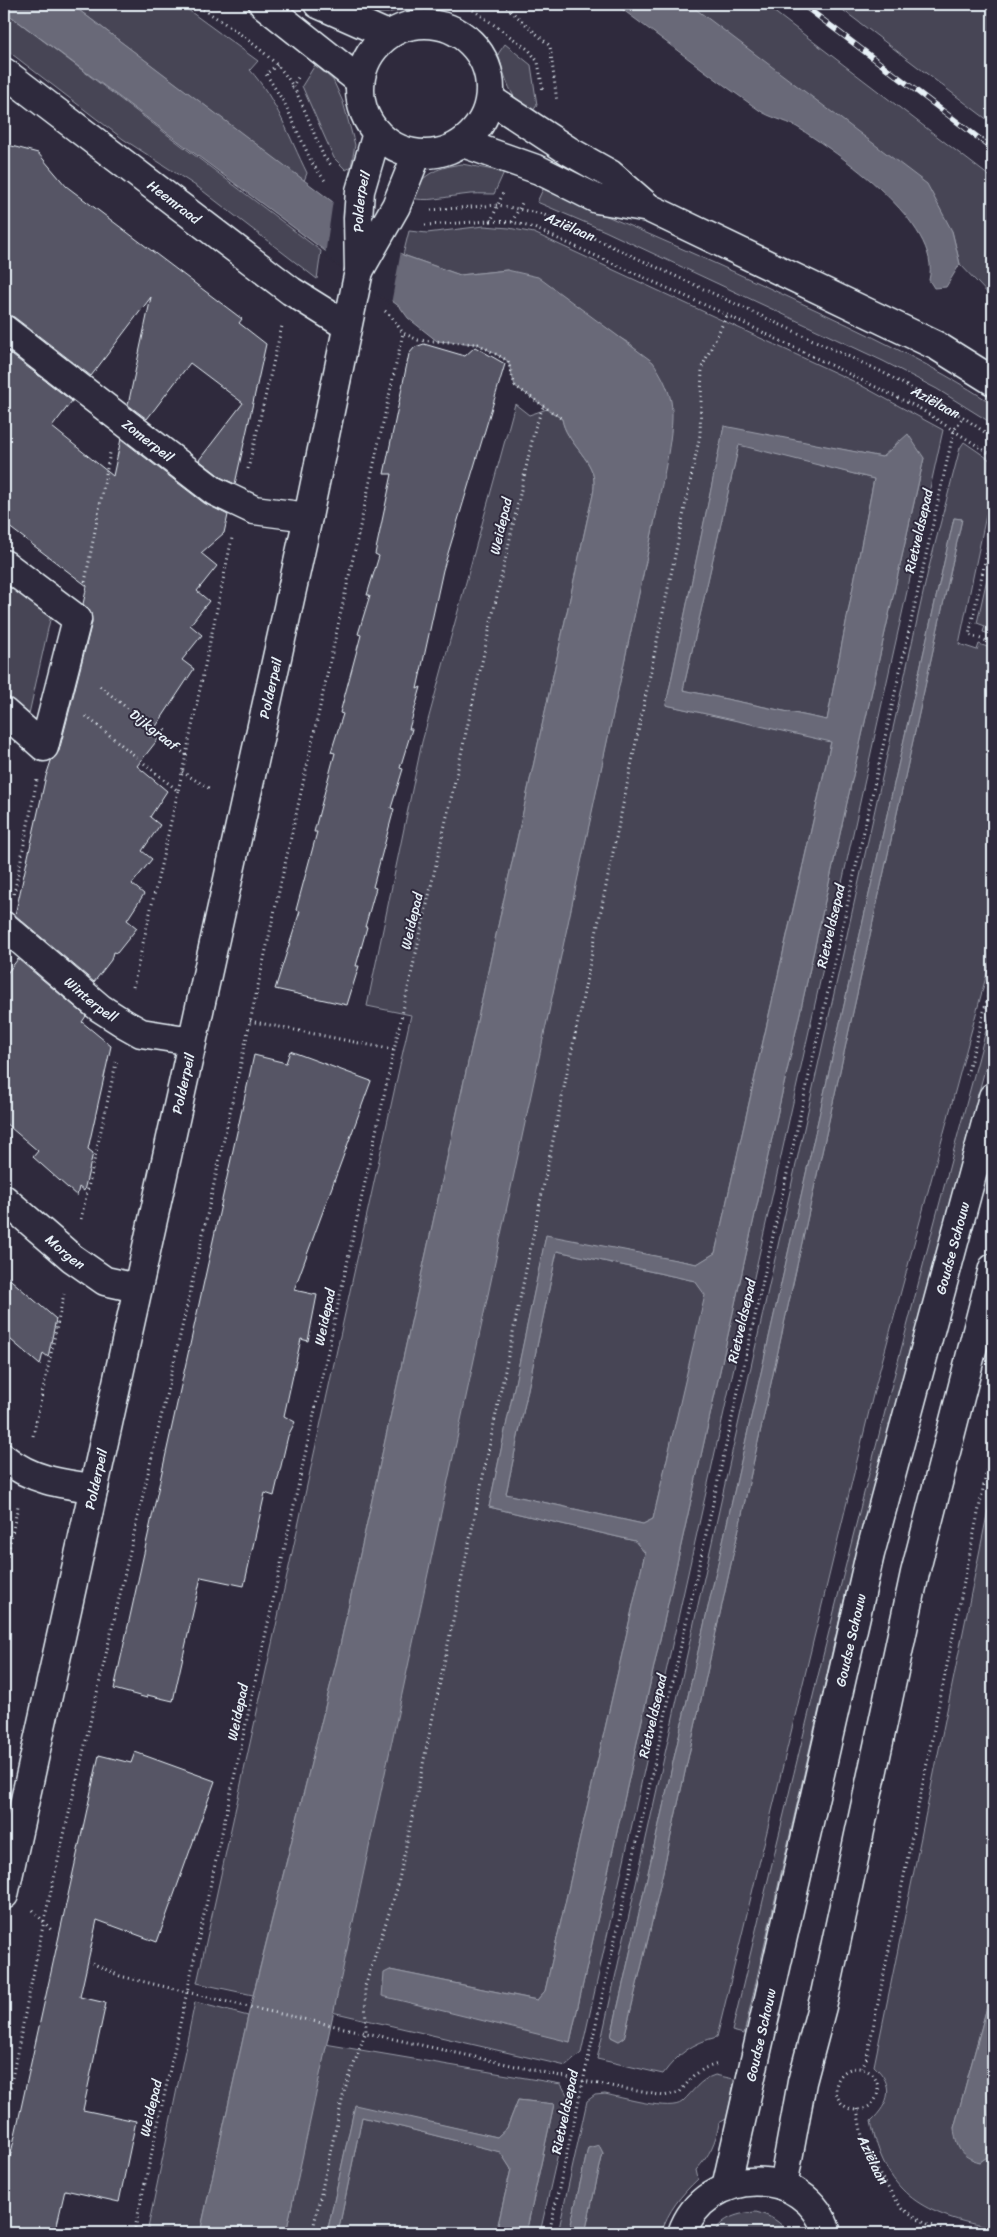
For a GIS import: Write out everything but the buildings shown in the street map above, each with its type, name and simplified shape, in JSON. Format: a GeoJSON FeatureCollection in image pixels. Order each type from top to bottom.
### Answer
{"type":"FeatureCollection","features":[{"type":"Feature","properties":{"kind":"street"},"geometry":{"type":"LineString","coordinates":[[262,4],[360,81]]}},
{"type":"Feature","properties":{"kind":"street"},"geometry":{"type":"LineString","coordinates":[[318,4],[388,35]]}},
{"type":"Feature","properties":{"kind":"street"},"geometry":{"type":"LineString","coordinates":[[413,24],[427,24],[454,30],[476,47],[488,72],[490,99],[485,116],[476,130],[463,142],[449,150],[433,154],[417,154],[395,147],[377,133],[363,109],[360,81],[369,55],[388,35],[413,24]]}},
{"type":"Feature","properties":{"kind":"street","name":"Heemraad"},"geometry":{"type":"LineString","coordinates":[[4,72],[291,291],[347,326]]}},
{"type":"Feature","properties":{"kind":"street"},"geometry":{"type":"LineString","coordinates":[[490,99],[569,151],[610,174],[649,208]]}},
{"type":"Feature","properties":{"kind":"street","name":"Polderpeil"},"geometry":{"type":"LineString","coordinates":[[4,1894],[308,517],[358,276],[360,190],[377,133]]}},
{"type":"Feature","properties":{"kind":"street"},"geometry":{"type":"LineString","coordinates":[[463,142],[539,170],[597,198],[649,208],[937,346],[993,381]]}},
{"type":"Feature","properties":{"kind":"street","name":"Polderpeil"},"geometry":{"type":"LineString","coordinates":[[358,276],[396,206],[417,154]]}},
{"type":"Feature","properties":{"kind":"street","name":"Zomerpeil"},"geometry":{"type":"LineString","coordinates":[[4,329],[214,491],[254,510],[308,517]]}},
{"type":"Feature","properties":{"kind":"street"},"geometry":{"type":"LineString","coordinates":[[4,564],[77,619],[68,661],[44,747],[4,712]]}},
{"type":"Feature","properties":{"kind":"street","name":"Winterpell"},"geometry":{"type":"LineString","coordinates":[[5,928],[100,1008],[125,1024],[141,1033],[192,1042]]}},
{"type":"Feature","properties":{"kind":"street","name":"Goudse Schouw"},"geometry":{"type":"LineString","coordinates":[[726,2186],[870,1554],[993,1097]]}},
{"type":"Feature","properties":{"kind":"street","name":"Morgen"},"geometry":{"type":"LineString","coordinates":[[4,1199],[72,1258],[105,1280],[137,1288]]}},
{"type":"Feature","properties":{"kind":"street"},"geometry":{"type":"LineString","coordinates":[[783,2186],[802,2082],[824,1999],[915,1573],[993,1268]]}},
{"type":"Feature","properties":{"kind":"street"},"geometry":{"type":"LineString","coordinates":[[14,1465],[49,1482],[94,1488]]}},
{"type":"Feature","properties":{"kind":"street"},"geometry":{"type":"LineString","coordinates":[[682,2233],[697,2208],[705,2199],[726,2186],[760,2181],[783,2186],[804,2199],[813,2208],[827,2233]]}},
{"type":"Feature","properties":{"kind":"path"},"geometry":{"type":"LineString","coordinates":[[195,4],[233,30],[277,65],[292,87],[324,157],[347,182],[360,190]]}},
{"type":"Feature","properties":{"kind":"path"},"geometry":{"type":"LineString","coordinates":[[298,32],[277,65],[266,74],[285,104],[312,163],[331,187]]}},
{"type":"Feature","properties":{"kind":"path"},"geometry":{"type":"LineString","coordinates":[[491,221],[498,205]]}},
{"type":"Feature","properties":{"kind":"path","name":"Aziëlaan"},"geometry":{"type":"LineString","coordinates":[[396,206],[425,211],[498,205],[542,214],[882,372],[963,417],[993,438]]}},
{"type":"Feature","properties":{"kind":"path"},"geometry":{"type":"LineString","coordinates":[[420,225],[491,221],[512,222],[534,228],[727,315],[919,408],[993,456]]}},
{"type":"Feature","properties":{"kind":"path"},"geometry":{"type":"LineString","coordinates":[[312,2233],[344,2092],[366,2032],[365,1986],[396,1889],[700,435],[702,367],[727,315]]}},
{"type":"Feature","properties":{"kind":"path"},"geometry":{"type":"LineString","coordinates":[[4,2117],[44,1922],[186,1310],[403,333]]}},
{"type":"Feature","properties":{"kind":"path"},"geometry":{"type":"LineString","coordinates":[[418,340],[478,344],[508,361],[515,386],[562,419]]}},
{"type":"Feature","properties":{"kind":"path","name":"Weidepad"},"geometry":{"type":"LineString","coordinates":[[134,2233],[394,1050],[535,428],[543,406]]}},
{"type":"Feature","properties":{"kind":"path"},"geometry":{"type":"LineString","coordinates":[[77,619],[118,417]]}},
{"type":"Feature","properties":{"kind":"path","name":"Rietveldsepad"},"geometry":{"type":"LineString","coordinates":[[549,2233],[954,430],[963,417]]}},
{"type":"Feature","properties":{"kind":"path"},"geometry":{"type":"LineString","coordinates":[[993,524],[969,635],[993,643]]}},
{"type":"Feature","properties":{"kind":"path","name":"Dijkgraaf"},"geometry":{"type":"LineString","coordinates":[[68,661],[186,755],[178,791]]}},
{"type":"Feature","properties":{"kind":"path"},"geometry":{"type":"LineString","coordinates":[[4,1571],[14,1465],[72,1258],[178,791],[59,693]]}},
{"type":"Feature","properties":{"kind":"path"},"geometry":{"type":"LineString","coordinates":[[5,928],[44,747]]}},
{"type":"Feature","properties":{"kind":"path"},"geometry":{"type":"LineString","coordinates":[[250,1021],[394,1050]]}},
{"type":"Feature","properties":{"kind":"path"},"geometry":{"type":"LineString","coordinates":[[862,2068],[867,2057],[993,1440]]}},
{"type":"Feature","properties":{"kind":"path"},"geometry":{"type":"LineString","coordinates":[[92,1963],[120,1976],[245,2006],[583,2081],[664,2096],[680,2092],[693,2076],[704,2068],[718,2064]]}},
{"type":"Feature","properties":{"kind":"path"},"geometry":{"type":"LineString","coordinates":[[862,2068],[871,2073],[877,2082],[878,2092],[874,2102],[866,2108],[847,2108],[840,2102],[836,2088],[839,2077],[846,2072],[862,2068]]}},
{"type":"Feature","properties":{"kind":"path","name":"Aziëlaan"},"geometry":{"type":"LineString","coordinates":[[857,2109],[862,2136],[880,2175],[902,2209],[928,2224],[953,2233]]}},
{"type":"Feature","properties":{"kind":"shaded area"},"geometry":{"type":"Polygon","coordinates":[[[71,4],[180,4],[258,61],[250,70],[268,94],[282,119],[307,173],[304,181],[71,4]]]}},
{"type":"Feature","properties":{"kind":"shaded area"},"geometry":{"type":"Polygon","coordinates":[[[348,4],[448,4],[456,7],[454,9],[432,6],[403,9],[388,13],[369,13],[348,4]]]}},
{"type":"Feature","properties":{"kind":"shaded area"},"geometry":{"type":"Polygon","coordinates":[[[689,4],[764,4],[993,179],[993,299],[960,264],[952,231],[689,4]]]}},
{"type":"Feature","properties":{"kind":"shaded area"},"geometry":{"type":"Polygon","coordinates":[[[835,4],[993,4],[993,124],[835,4]]]}},
{"type":"Feature","properties":{"kind":"shaded area"},"geometry":{"type":"Polygon","coordinates":[[[4,11],[321,251],[317,279],[199,188],[123,139],[4,48],[4,11]]]}},
{"type":"Feature","properties":{"kind":"shaded area"},"geometry":{"type":"Polygon","coordinates":[[[505,44],[531,65],[537,105],[531,114],[524,109],[513,95],[506,79],[498,54],[505,44]]]}},
{"type":"Feature","properties":{"kind":"shaded area"},"geometry":{"type":"Polygon","coordinates":[[[315,65],[333,80],[343,102],[355,145],[351,167],[346,170],[334,158],[302,86],[315,65]]]}},
{"type":"Feature","properties":{"kind":"shaded area"},"geometry":{"type":"Polygon","coordinates":[[[462,164],[504,172],[494,194],[470,194],[428,200],[407,197],[424,178],[436,170],[462,164]]]}},
{"type":"Feature","properties":{"kind":"shaded area"},"geometry":{"type":"Polygon","coordinates":[[[543,189],[735,273],[849,325],[898,350],[970,389],[993,404],[993,424],[937,389],[883,361],[605,231],[537,202],[543,189]]]}},
{"type":"Feature","properties":{"kind":"shaded area"},"geometry":{"type":"Polygon","coordinates":[[[484,226],[534,233],[853,381],[943,430],[581,2053],[566,2066],[332,2012],[657,510],[670,430],[632,345],[507,270],[460,275],[403,255],[409,231],[427,233],[484,226]],[[724,427],[666,705],[831,741],[715,1253],[697,1264],[546,1236],[489,1507],[635,1541],[645,1553],[545,1991],[537,2000],[390,1970],[570,2042],[924,458],[899,440],[889,453],[882,457],[724,427]]]}},
{"type":"Feature","properties":{"kind":"shaded area"},"geometry":{"type":"Polygon","coordinates":[[[515,404],[529,415],[547,409],[562,419],[564,428],[593,473],[593,494],[337,1659],[253,1995],[197,1983],[411,1015],[367,1006],[422,742],[515,404]]]}},
{"type":"Feature","properties":{"kind":"shaded area"},"geometry":{"type":"Polygon","coordinates":[[[964,442],[993,462],[993,482],[959,644],[977,650],[979,644],[993,649],[993,951],[873,1395],[717,2037],[700,2042],[686,2050],[663,2074],[597,2059],[928,571],[960,448],[964,442]],[[954,518],[611,2037],[619,2041],[624,2038],[649,1935],[962,519],[954,518]]]}},
{"type":"Feature","properties":{"kind":"shaded area"},"geometry":{"type":"Polygon","coordinates":[[[739,444],[874,479],[827,720],[683,690],[739,444]]]}},
{"type":"Feature","properties":{"kind":"shaded area"},"geometry":{"type":"Polygon","coordinates":[[[993,552],[993,635],[983,632],[985,626],[977,623],[993,552]]]}},
{"type":"Feature","properties":{"kind":"shaded area"},"geometry":{"type":"Polygon","coordinates":[[[4,574],[52,611],[29,714],[4,693],[4,574]]]}},
{"type":"Feature","properties":{"kind":"shaded area"},"geometry":{"type":"Polygon","coordinates":[[[993,1005],[993,1039],[844,1600],[744,2034],[732,2031],[794,1773],[924,1260],[993,1005]]]}},
{"type":"Feature","properties":{"kind":"shaded area"},"geometry":{"type":"Polygon","coordinates":[[[557,1251],[695,1281],[706,1295],[653,1519],[643,1524],[506,1494],[557,1251]]]}},
{"type":"Feature","properties":{"kind":"shaded area"},"geometry":{"type":"Polygon","coordinates":[[[993,1486],[993,1985],[954,2128],[980,2162],[993,2153],[993,2227],[987,2227],[942,2215],[924,2206],[909,2195],[896,2182],[885,2166],[871,2121],[886,2101],[888,2094],[885,2080],[874,2066],[993,1486]]]}},
{"type":"Feature","properties":{"kind":"shaded area"},"geometry":{"type":"Polygon","coordinates":[[[195,2002],[248,2016],[200,2233],[147,2233],[195,2002]]]}},
{"type":"Feature","properties":{"kind":"shaded area"},"geometry":{"type":"Polygon","coordinates":[[[325,2044],[561,2084],[570,2100],[540,2233],[526,2233],[554,2104],[518,2100],[507,2128],[497,2137],[355,2106],[327,2233],[286,2233],[325,2044]]]}},
{"type":"Feature","properties":{"kind":"shaded area"},"geometry":{"type":"Polygon","coordinates":[[[715,2075],[734,2079],[728,2118],[719,2123],[712,2148],[696,2170],[698,2179],[676,2204],[667,2218],[661,2233],[585,2233],[603,2153],[588,2148],[569,2233],[558,2233],[587,2101],[595,2095],[605,2094],[657,2105],[676,2105],[682,2102],[701,2083],[715,2075]]]}},
{"type":"Feature","properties":{"kind":"shaded area"},"geometry":{"type":"Polygon","coordinates":[[[362,2117],[501,2152],[511,2169],[496,2233],[338,2233],[362,2117]]]}},
{"type":"Feature","properties":{"kind":"shaded area"},"geometry":{"type":"Polygon","coordinates":[[[756,2212],[766,2215],[782,2225],[789,2233],[714,2233],[722,2223],[732,2217],[756,2212]]]}},
{"type":"Feature","properties":{"kind":"water"},"geometry":{"type":"Polygon","coordinates":[[[4,4],[71,4],[403,255],[460,275],[507,270],[538,277],[653,362],[664,381],[671,401],[672,426],[657,510],[286,2233],[200,2233],[248,2016],[337,1659],[594,490],[593,473],[564,428],[562,419],[515,386],[508,361],[478,344],[437,341],[408,318],[400,307],[4,11],[4,4]]]}},
{"type":"Feature","properties":{"kind":"water"},"geometry":{"type":"Polygon","coordinates":[[[615,4],[689,4],[927,184],[952,231],[960,264],[946,287],[934,288],[929,280],[929,258],[920,236],[904,214],[884,192],[837,154],[797,127],[759,110],[615,4]]]}},
{"type":"Feature","properties":{"kind":"water"},"geometry":{"type":"Polygon","coordinates":[[[724,426],[882,457],[908,434],[924,458],[570,2042],[382,1996],[384,1973],[390,1970],[537,2000],[545,1991],[645,1553],[635,1541],[489,1507],[546,1235],[697,1264],[715,1253],[831,742],[666,705],[724,426]],[[739,445],[683,690],[827,720],[874,479],[739,445]],[[557,1251],[506,1494],[643,1524],[653,1519],[705,1295],[695,1281],[557,1251]]]}},
{"type":"Feature","properties":{"kind":"water"},"geometry":{"type":"Polygon","coordinates":[[[954,518],[962,519],[649,1935],[624,2038],[619,2041],[611,2037],[954,518]]]}},
{"type":"Feature","properties":{"kind":"water"},"geometry":{"type":"Polygon","coordinates":[[[993,1985],[993,2153],[980,2162],[968,2157],[960,2150],[954,2128],[993,1985]]]}},
{"type":"Feature","properties":{"kind":"water"},"geometry":{"type":"Polygon","coordinates":[[[518,2100],[554,2104],[526,2233],[496,2233],[511,2169],[500,2152],[362,2117],[338,2233],[327,2233],[355,2105],[497,2137],[507,2128],[518,2100]]]}},
{"type":"Feature","properties":{"kind":"water"},"geometry":{"type":"Polygon","coordinates":[[[599,2145],[603,2153],[585,2233],[569,2233],[588,2148],[599,2145]]]}},
{"type":"Feature","properties":{"kind":"pier"},"geometry":{"type":"Polygon","coordinates":[[[333,200],[401,251],[391,304],[325,256],[333,200]]]}},
{"type":"Feature","properties":{"kind":"railway"},"geometry":{"type":"LineString","coordinates":[[802,4],[993,149]]}}]}
